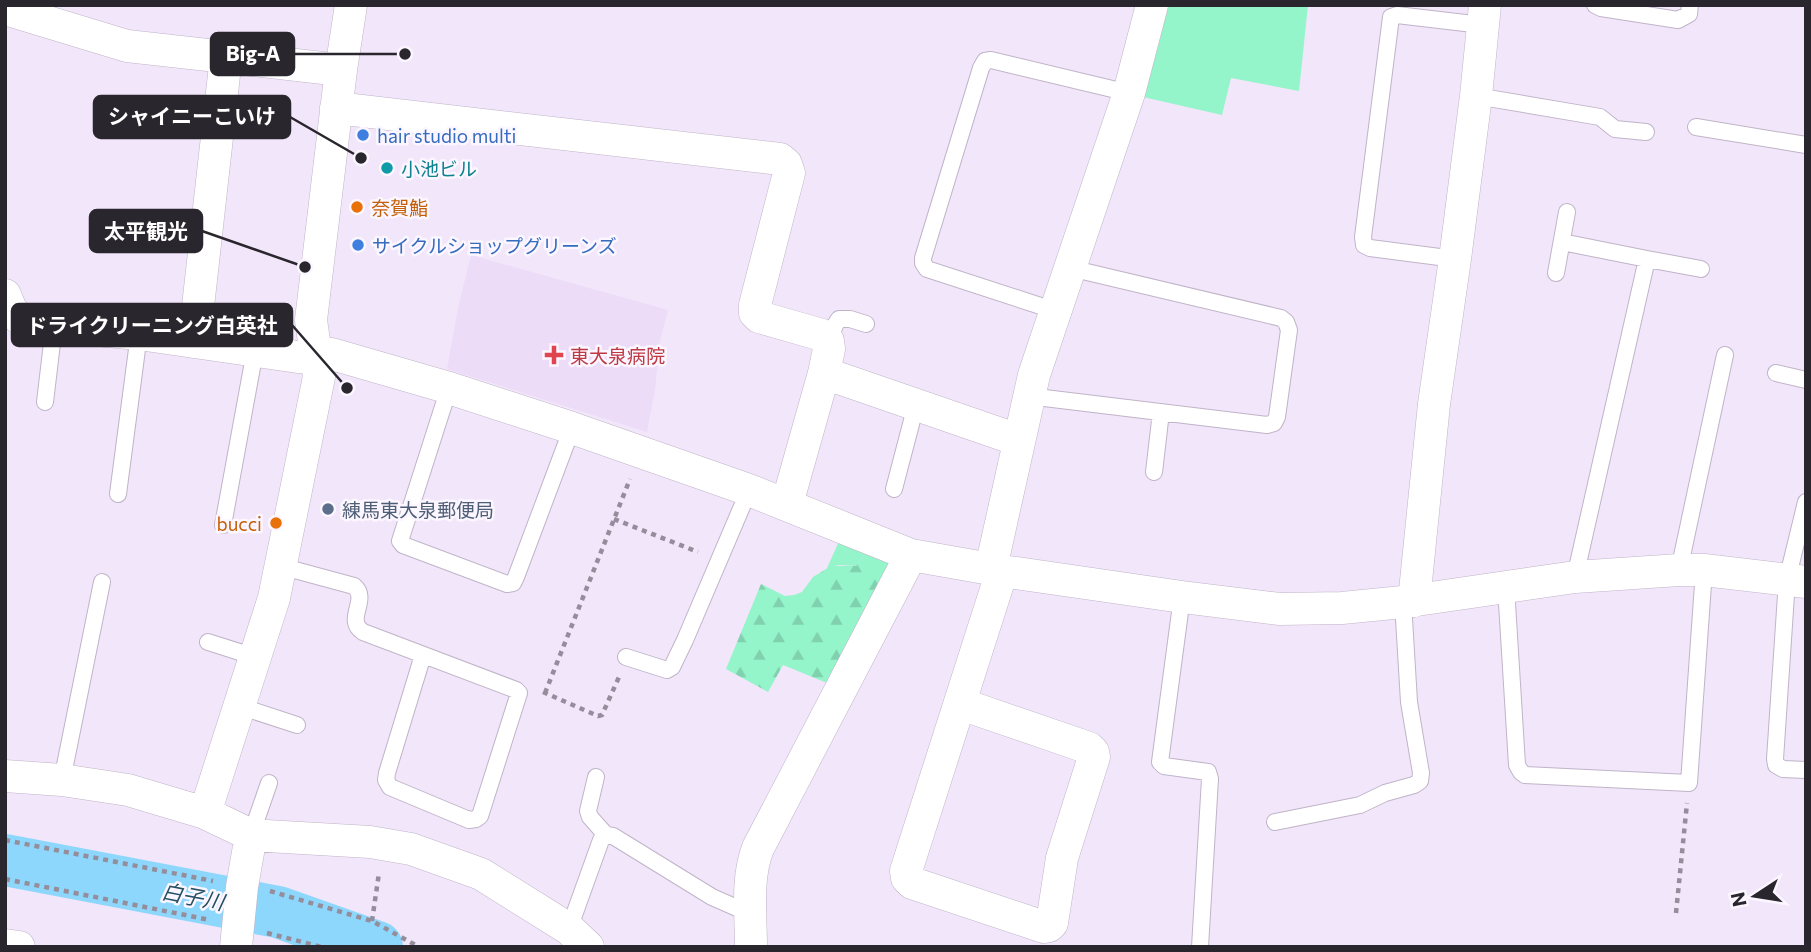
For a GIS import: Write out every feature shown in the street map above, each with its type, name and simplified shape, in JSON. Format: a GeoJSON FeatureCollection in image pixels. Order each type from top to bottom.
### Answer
{"type":"FeatureCollection","features":[{"type":"Feature","properties":{"kind":"street"},"geometry":{"type":"LineString","coordinates":[[205,813],[274,598],[319,377],[312,320],[336,108],[351,5]]}},
{"type":"Feature","properties":{"kind":"street"},"geometry":{"type":"LineString","coordinates":[[961,704],[1089,748],[1093,752],[1094,757],[1062,858],[1052,923],[1049,926],[1044,927],[912,883],[907,878],[906,871],[961,704],[996,570],[1028,396],[1129,93],[1152,5]]}},
{"type":"Feature","properties":{"kind":"street"},"geometry":{"type":"LineString","coordinates":[[5,9],[127,46],[341,70]]}},
{"type":"Feature","properties":{"kind":"street"},"geometry":{"type":"LineString","coordinates":[[1408,602],[1476,96],[1483,15]]}},
{"type":"Feature","properties":{"kind":"street"},"geometry":{"type":"LineString","coordinates":[[194,342],[226,57]]}},
{"type":"Feature","properties":{"kind":"street"},"geometry":{"type":"LineString","coordinates":[[336,108],[780,159],[786,164],[789,173],[755,313],[760,317],[822,335],[828,341],[829,349],[787,504]]}},
{"type":"Feature","properties":{"kind":"street"},"geometry":{"type":"LineString","coordinates":[[5,295],[12,312],[23,321],[139,334],[298,357],[332,354],[449,387],[572,428],[787,504],[911,555],[996,570],[1280,609],[1342,608],[1408,602],[1575,577],[1691,570],[1796,581]]}},
{"type":"Feature","properties":{"kind":"street"},"geometry":{"type":"LineString","coordinates":[[824,373],[1018,440]]}},
{"type":"Feature","properties":{"kind":"street"},"geometry":{"type":"LineString","coordinates":[[751,947],[749,909],[753,867],[758,848],[911,555]]}},
{"type":"Feature","properties":{"kind":"street"},"geometry":{"type":"LineString","coordinates":[[5,776],[62,780],[128,790],[205,813],[251,835],[370,842],[411,849],[481,874],[578,938]]}},
{"type":"Feature","properties":{"kind":"street"},"geometry":{"type":"LineString","coordinates":[[237,936],[251,835]]}},
{"type":"Feature","properties":{"kind":"street"},"geometry":{"type":"LineString","coordinates":[[5,945],[19,947]]}},
{"type":"Feature","properties":{"kind":"lane"},"geometry":{"type":"LineString","coordinates":[[1595,5],[1678,20],[1689,14],[1690,5]]}},
{"type":"Feature","properties":{"kind":"lane"},"geometry":{"type":"LineString","coordinates":[[1455,260],[1370,248],[1364,245],[1363,237],[1391,17],[1483,15]]}},
{"type":"Feature","properties":{"kind":"lane"},"geometry":{"type":"LineString","coordinates":[[1056,311],[927,269],[923,264],[981,68],[985,61],[991,60],[1129,93]]}},
{"type":"Feature","properties":{"kind":"lane"},"geometry":{"type":"LineString","coordinates":[[1476,96],[1601,117],[1615,128],[1646,132]]}},
{"type":"Feature","properties":{"kind":"lane"},"geometry":{"type":"LineString","coordinates":[[1696,127],[1806,145]]}},
{"type":"Feature","properties":{"kind":"lane"},"geometry":{"type":"LineString","coordinates":[[1556,273],[1567,212]]}},
{"type":"Feature","properties":{"kind":"lane"},"geometry":{"type":"LineString","coordinates":[[1562,242],[1701,269]]}},
{"type":"Feature","properties":{"kind":"lane"},"geometry":{"type":"LineString","coordinates":[[1575,577],[1647,259]]}},
{"type":"Feature","properties":{"kind":"lane"},"geometry":{"type":"LineString","coordinates":[[1028,396],[1267,425],[1274,423],[1277,417],[1289,330],[1281,318],[1070,268]]}},
{"type":"Feature","properties":{"kind":"lane"},"geometry":{"type":"LineString","coordinates":[[828,341],[839,319],[866,324]]}},
{"type":"Feature","properties":{"kind":"lane"},"geometry":{"type":"LineString","coordinates":[[45,402],[54,326]]}},
{"type":"Feature","properties":{"kind":"lane"},"geometry":{"type":"LineString","coordinates":[[118,494],[139,334]]}},
{"type":"Feature","properties":{"kind":"lane"},"geometry":{"type":"LineString","coordinates":[[223,525],[255,351]]}},
{"type":"Feature","properties":{"kind":"lane"},"geometry":{"type":"LineString","coordinates":[[1506,587],[1517,765],[1521,772],[1525,775],[1689,783],[1691,570],[1725,355]]}},
{"type":"Feature","properties":{"kind":"lane"},"geometry":{"type":"LineString","coordinates":[[1776,373],[1806,380]]}},
{"type":"Feature","properties":{"kind":"lane"},"geometry":{"type":"LineString","coordinates":[[449,387],[400,541],[403,545],[507,584],[513,583],[516,577],[572,428]]}},
{"type":"Feature","properties":{"kind":"lane"},"geometry":{"type":"LineString","coordinates":[[894,489],[916,405]]}},
{"type":"Feature","properties":{"kind":"lane"},"geometry":{"type":"LineString","coordinates":[[1154,472],[1161,412]]}},
{"type":"Feature","properties":{"kind":"lane"},"geometry":{"type":"LineString","coordinates":[[626,657],[667,670],[672,667],[749,490]]}},
{"type":"Feature","properties":{"kind":"lane"},"geometry":{"type":"LineString","coordinates":[[1806,502],[1775,759],[1776,765],[1783,769],[1806,770]]}},
{"type":"Feature","properties":{"kind":"lane"},"geometry":{"type":"LineString","coordinates":[[281,566],[360,590],[355,621],[357,628],[519,693],[480,816],[476,819],[469,820],[390,786],[386,780],[423,655]]}},
{"type":"Feature","properties":{"kind":"lane"},"geometry":{"type":"LineString","coordinates":[[62,780],[102,582]]}},
{"type":"Feature","properties":{"kind":"lane"},"geometry":{"type":"LineString","coordinates":[[1182,597],[1160,762],[1164,766],[1208,772],[1210,779],[1200,947]]}},
{"type":"Feature","properties":{"kind":"lane"},"geometry":{"type":"LineString","coordinates":[[1275,822],[1369,803],[1385,793],[1420,781],[1409,702],[1408,602]]}},
{"type":"Feature","properties":{"kind":"lane"},"geometry":{"type":"LineString","coordinates":[[208,642],[255,657]]}},
{"type":"Feature","properties":{"kind":"lane"},"geometry":{"type":"LineString","coordinates":[[239,706],[297,725]]}},
{"type":"Feature","properties":{"kind":"lane"},"geometry":{"type":"LineString","coordinates":[[596,777],[588,811],[606,835],[613,836],[712,897],[737,908],[749,909]]}},
{"type":"Feature","properties":{"kind":"lane"},"geometry":{"type":"LineString","coordinates":[[251,835],[269,783]]}},
{"type":"Feature","properties":{"kind":"lane"},"geometry":{"type":"LineString","coordinates":[[578,938],[601,840],[606,835]]}},
{"type":"Feature","properties":{"kind":"path"},"geometry":{"type":"LineString","coordinates":[[545,692],[640,452]]}},
{"type":"Feature","properties":{"kind":"path"},"geometry":{"type":"LineString","coordinates":[[614,519],[719,561]]}},
{"type":"Feature","properties":{"kind":"path"},"geometry":{"type":"LineString","coordinates":[[519,693],[528,689],[545,692],[598,716],[602,715],[626,657]]}},
{"type":"Feature","properties":{"kind":"path"},"geometry":{"type":"LineString","coordinates":[[1676,913],[1689,783]]}},
{"type":"Feature","properties":{"kind":"path"},"geometry":{"type":"LineString","coordinates":[[372,921],[384,845]]}},
{"type":"Feature","properties":{"kind":"path"},"geometry":{"type":"LineString","coordinates":[[5,879],[237,936],[322,947]]}},
{"type":"Feature","properties":{"kind":"shaded area","name":"東大泉病院"},"geometry":{"type":"Polygon","coordinates":[[[471,255],[668,310],[660,341],[647,432],[447,369],[471,255]]]}},
{"type":"Feature","properties":{"kind":"green space"},"geometry":{"type":"Polygon","coordinates":[[[1164,5],[1308,5],[1299,91],[1231,78],[1222,115],[1143,97],[1160,40],[1164,5]]]}},
{"type":"Feature","properties":{"kind":"green space"},"geometry":{"type":"Polygon","coordinates":[[[841,537],[871,546],[856,566],[839,565],[827,568],[841,537]]]}},
{"type":"Feature","properties":{"kind":"green space"},"geometry":{"type":"Polygon","coordinates":[[[871,546],[892,558],[832,685],[783,665],[768,692],[726,669],[761,584],[785,596],[794,595],[802,592],[813,577],[831,566],[856,566],[871,546]]]}},
{"type":"Feature","properties":{"kind":"waterway","name":"白子川"},"geometry":{"type":"LineString","coordinates":[[5,860],[278,912],[377,947]]}},
{"type":"Feature","properties":{"kind":"place","name":"Big-A"},"geometry":{"type":"Point","coordinates":[405,54]}},
{"type":"Feature","properties":{"kind":"place","name":"hair studio multi"},"geometry":{"type":"Point","coordinates":[363,135]}},
{"type":"Feature","properties":{"kind":"place","name":"シャイニーこいけ"},"geometry":{"type":"Point","coordinates":[361,158]}},
{"type":"Feature","properties":{"kind":"place","name":"小池ビル"},"geometry":{"type":"Point","coordinates":[387,168]}},
{"type":"Feature","properties":{"kind":"place","name":"奈賀鮨"},"geometry":{"type":"Point","coordinates":[357,207]}},
{"type":"Feature","properties":{"kind":"place","name":"サイクルショップグリーンズ"},"geometry":{"type":"Point","coordinates":[358,245]}},
{"type":"Feature","properties":{"kind":"place","name":"太平観光"},"geometry":{"type":"Point","coordinates":[305,267]}},
{"type":"Feature","properties":{"kind":"place","name":"東大泉病院"},"geometry":{"type":"Point","coordinates":[554,355]}},
{"type":"Feature","properties":{"kind":"place","name":"ドライクリーニング白英社"},"geometry":{"type":"Point","coordinates":[347,388]}},
{"type":"Feature","properties":{"kind":"place","name":"練馬東大泉郵便局"},"geometry":{"type":"Point","coordinates":[328,509]}},
{"type":"Feature","properties":{"kind":"place","name":"bucci"},"geometry":{"type":"Point","coordinates":[276,523]}}]}
